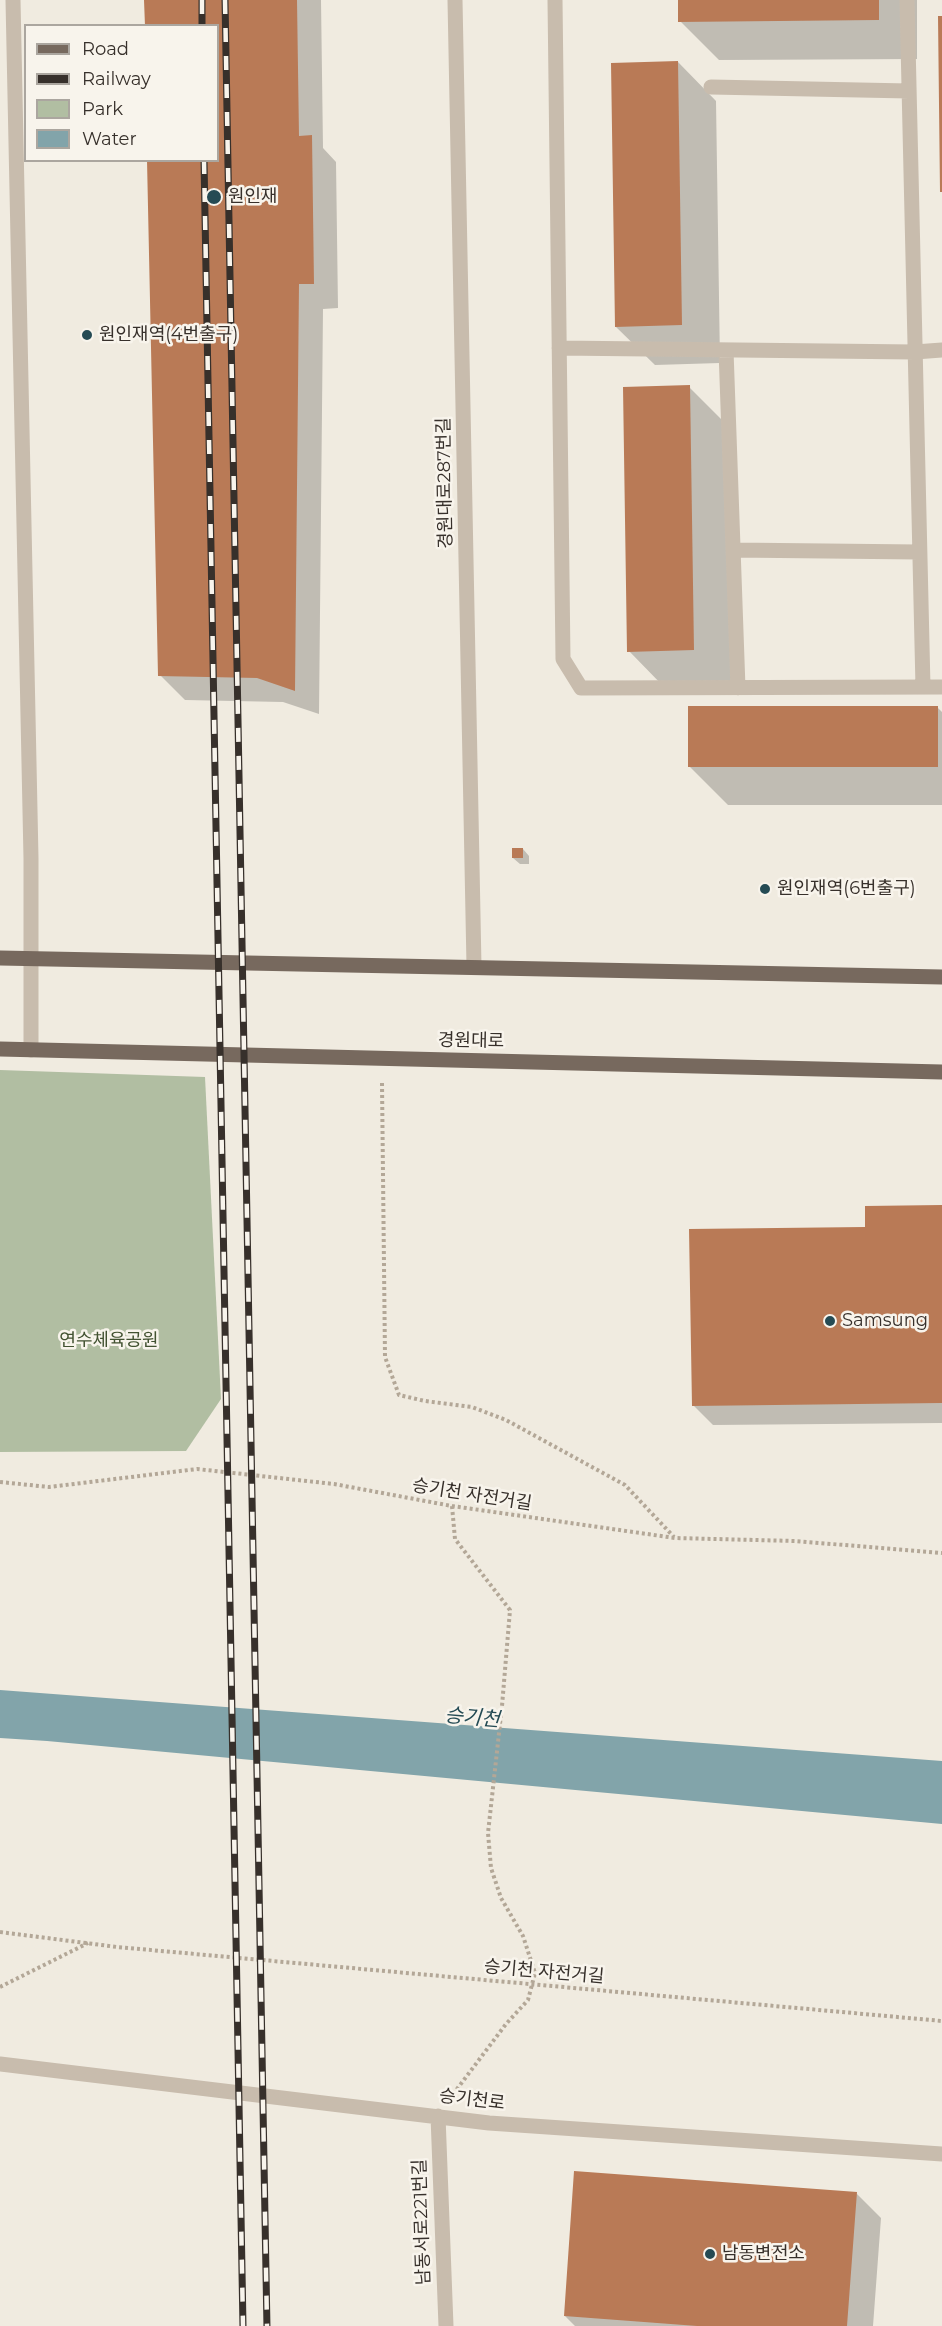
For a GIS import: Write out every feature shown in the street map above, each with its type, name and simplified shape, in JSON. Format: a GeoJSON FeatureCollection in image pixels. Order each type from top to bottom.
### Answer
{"type":"FeatureCollection","features":[{"type":"Feature","properties":{"kind":"main road"},"geometry":{"type":"LineString","coordinates":[[0,958],[942,977]]}},
{"type":"Feature","properties":{"kind":"main road","name":"경원대로"},"geometry":{"type":"LineString","coordinates":[[0,1049],[942,1072]]}},
{"type":"Feature","properties":{"kind":"street"},"geometry":{"type":"LineString","coordinates":[[13,0],[7,26],[30,815],[31,1050]]}},
{"type":"Feature","properties":{"kind":"street","name":"경원대로287번길"},"geometry":{"type":"LineString","coordinates":[[455,0],[474,966]]}},
{"type":"Feature","properties":{"kind":"street"},"geometry":{"type":"LineString","coordinates":[[555,0],[562,659],[581,688],[942,687]]}},
{"type":"Feature","properties":{"kind":"street"},"geometry":{"type":"LineString","coordinates":[[907,0],[923,687]]}},
{"type":"Feature","properties":{"kind":"street"},"geometry":{"type":"LineString","coordinates":[[711,87],[909,91]]}},
{"type":"Feature","properties":{"kind":"street"},"geometry":{"type":"LineString","coordinates":[[559,348],[915,352],[942,350]]}},
{"type":"Feature","properties":{"kind":"street"},"geometry":{"type":"LineString","coordinates":[[726,350],[738,688]]}},
{"type":"Feature","properties":{"kind":"street"},"geometry":{"type":"LineString","coordinates":[[733,550],[919,552]]}},
{"type":"Feature","properties":{"kind":"street","name":"승기천로"},"geometry":{"type":"LineString","coordinates":[[0,2064],[489,2123],[942,2154]]}},
{"type":"Feature","properties":{"kind":"street","name":"남동서로221번길"},"geometry":{"type":"LineString","coordinates":[[438,2116],[446,2326]]}},
{"type":"Feature","properties":{"kind":"path"},"geometry":{"type":"LineString","coordinates":[[381,1059],[386,1357],[399,1395],[472,1407],[506,1419],[625,1485],[675,1539]]}},
{"type":"Feature","properties":{"kind":"path","name":"승기천 자전거길"},"geometry":{"type":"LineString","coordinates":[[0,1482],[50,1487],[197,1469],[334,1484],[452,1506],[675,1539],[795,1541],[942,1553]]}},
{"type":"Feature","properties":{"kind":"path"},"geometry":{"type":"LineString","coordinates":[[438,2116],[506,2024],[528,2000],[535,1973],[523,1936],[501,1898],[491,1868],[488,1833],[510,1610],[455,1539],[452,1506]]}},
{"type":"Feature","properties":{"kind":"path","name":"승기천 자전거길"},"geometry":{"type":"LineString","coordinates":[[0,1932],[89,1943],[942,2021]]}},
{"type":"Feature","properties":{"kind":"path"},"geometry":{"type":"LineString","coordinates":[[0,1987],[89,1943]]}},
{"type":"Feature","properties":{"kind":"green space","name":"연수체육공원"},"geometry":{"type":"Polygon","coordinates":[[[0,1070],[205,1077],[221,1399],[186,1451],[0,1452],[0,1070]]]}},
{"type":"Feature","properties":{"kind":"water"},"geometry":{"type":"Polygon","coordinates":[[[0,1690],[942,1761],[942,1824],[0,1738],[0,1690]]]}},
{"type":"Feature","properties":{"kind":"building"},"geometry":{"type":"Polygon","coordinates":[[[144,0],[297,0],[299,136],[312,135],[314,284],[299,284],[295,691],[257,678],[158,676],[147,162],[219,162],[219,24],[145,24],[144,0]]]}},
{"type":"Feature","properties":{"kind":"building"},"geometry":{"type":"Polygon","coordinates":[[[678,0],[879,0],[879,20],[678,22],[678,0]]]}},
{"type":"Feature","properties":{"kind":"building"},"geometry":{"type":"Polygon","coordinates":[[[938,16],[942,16],[942,192],[940,192],[938,16]]]}},
{"type":"Feature","properties":{"kind":"building"},"geometry":{"type":"Polygon","coordinates":[[[678,61],[682,325],[615,327],[611,63],[678,61]]]}},
{"type":"Feature","properties":{"kind":"building"},"geometry":{"type":"Polygon","coordinates":[[[690,385],[694,650],[627,652],[623,387],[690,385]]]}},
{"type":"Feature","properties":{"kind":"building"},"geometry":{"type":"Polygon","coordinates":[[[688,706],[938,706],[938,767],[688,767],[688,706]]]}},
{"type":"Feature","properties":{"kind":"building"},"geometry":{"type":"Polygon","coordinates":[[[512,848],[523,848],[523,858],[512,858],[512,848]]]}},
{"type":"Feature","properties":{"kind":"building"},"geometry":{"type":"Polygon","coordinates":[[[942,1205],[942,1403],[692,1406],[689,1229],[865,1227],[865,1206],[942,1205]]]}},
{"type":"Feature","properties":{"kind":"building","name":"남동변전소"},"geometry":{"type":"Polygon","coordinates":[[[574,2171],[857,2192],[847,2326],[697,2326],[564,2316],[574,2171]]]}},
{"type":"Feature","properties":{"kind":"railway"},"geometry":{"type":"LineString","coordinates":[[202,0],[202,24]]}},
{"type":"Feature","properties":{"kind":"railway"},"geometry":{"type":"LineString","coordinates":[[225,0],[267,2326]]}},
{"type":"Feature","properties":{"kind":"railway"},"geometry":{"type":"LineString","coordinates":[[204,162],[243,2326]]}},
{"type":"Feature","properties":{"kind":"place","name":"원인재"},"geometry":{"type":"Point","coordinates":[214,197]}},
{"type":"Feature","properties":{"kind":"place","name":"원인재역(4번출구)"},"geometry":{"type":"Point","coordinates":[87,335]}},
{"type":"Feature","properties":{"kind":"place","name":"원인재역(6번출구)"},"geometry":{"type":"Point","coordinates":[765,889]}},
{"type":"Feature","properties":{"kind":"place","name":"Samsung"},"geometry":{"type":"Point","coordinates":[830,1321]}},
{"type":"Feature","properties":{"kind":"place","name":"남동변전소"},"geometry":{"type":"Point","coordinates":[710,2254]}},
{"type":"Feature","properties":{"kind":"water label","name":"승기천"},"geometry":{"type":"Point","coordinates":[472,1718]}}]}
